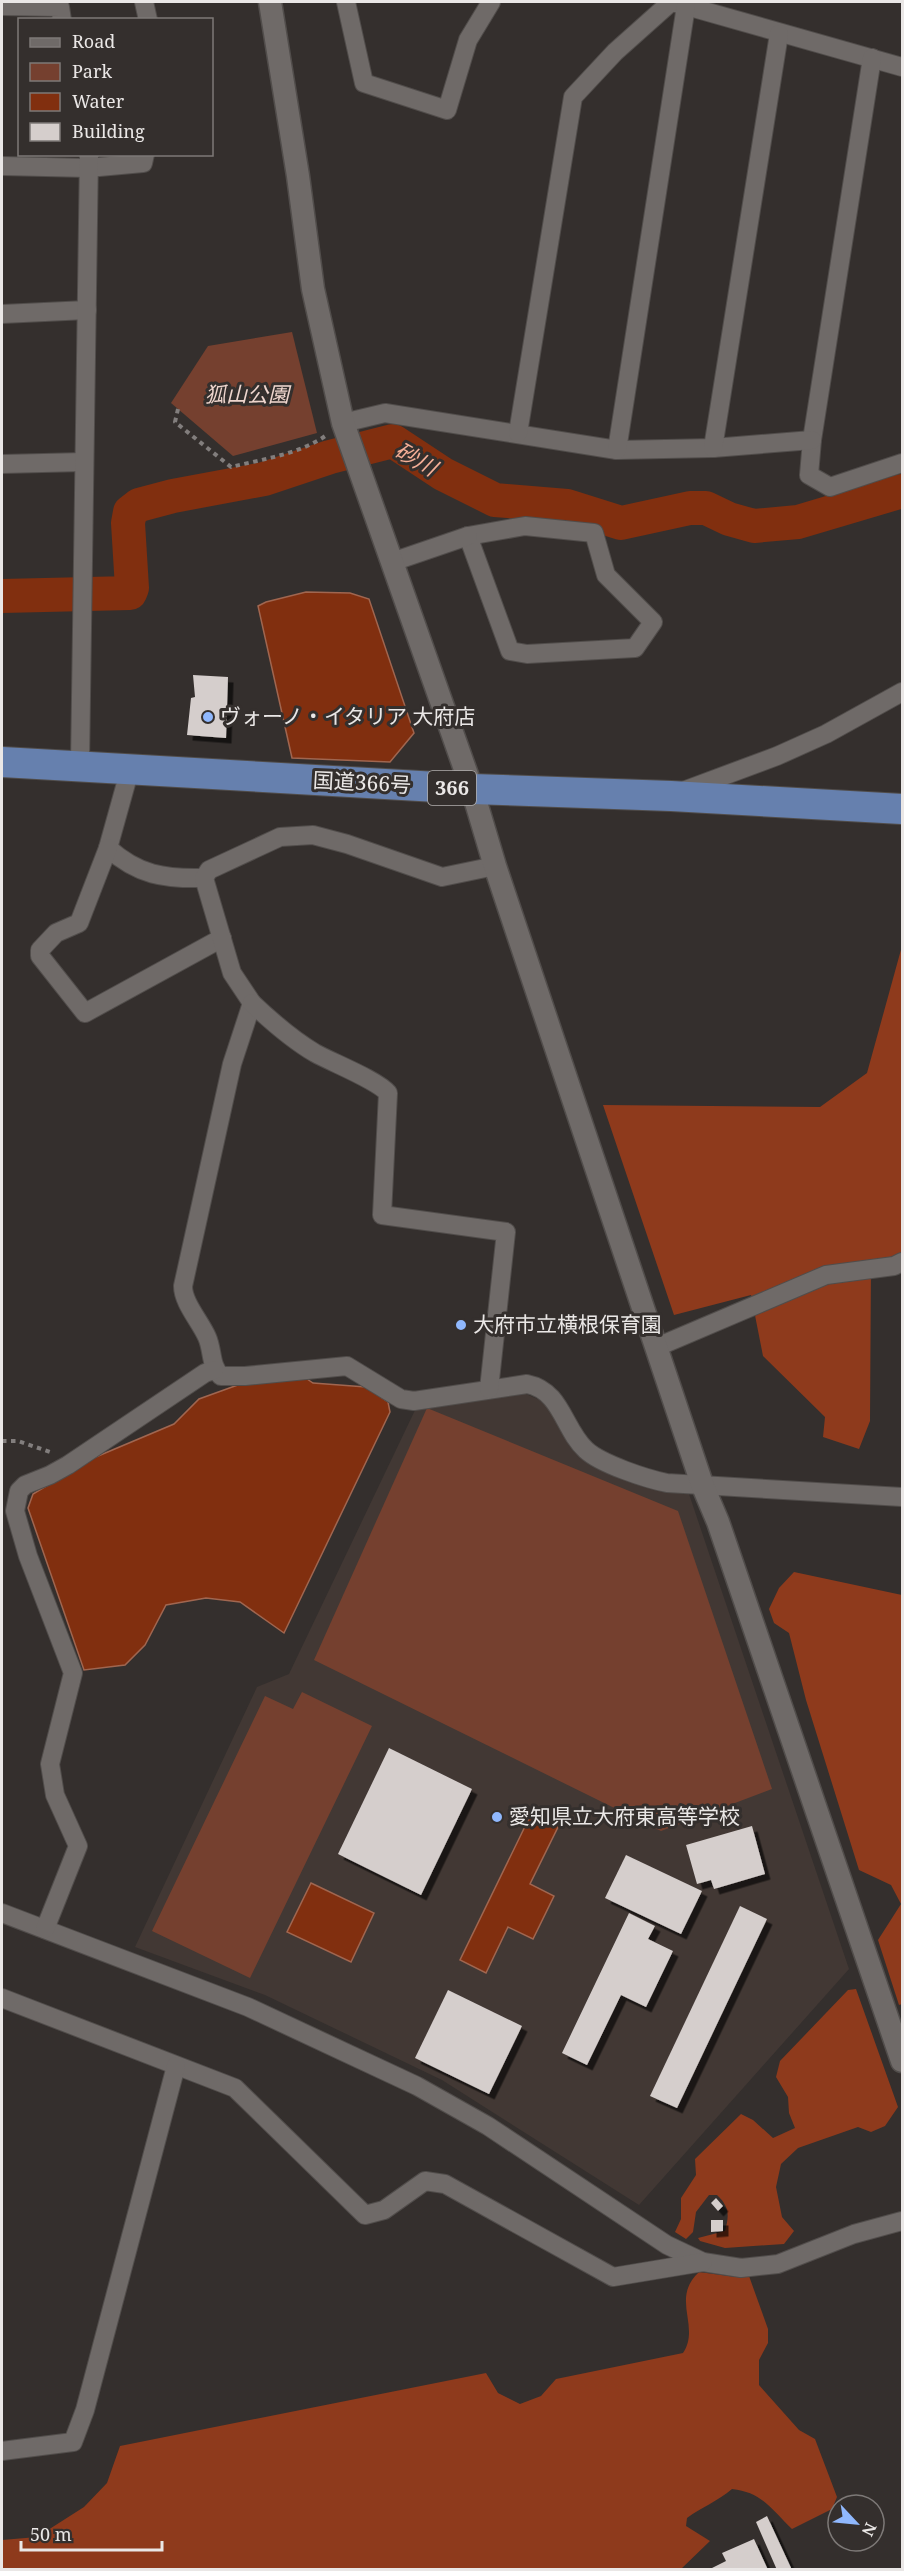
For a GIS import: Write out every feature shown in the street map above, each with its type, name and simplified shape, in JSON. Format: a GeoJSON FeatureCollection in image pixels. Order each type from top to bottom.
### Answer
{"type":"FeatureCollection","features":[{"type":"Feature","properties":{"kind":"highway","name":"国道366号"},"geometry":{"type":"LineString","coordinates":[[2,762],[472,789],[671,796],[903,809]]}},
{"type":"Feature","properties":{"kind":"street"},"geometry":{"type":"LineString","coordinates":[[144,2],[148,18]]}},
{"type":"Feature","properties":{"kind":"street"},"geometry":{"type":"LineString","coordinates":[[270,2],[298,176],[313,289],[345,429],[472,789],[495,866],[702,1484],[722,1534],[903,2061]]}},
{"type":"Feature","properties":{"kind":"street"},"geometry":{"type":"LineString","coordinates":[[346,2],[364,83],[447,110],[468,40],[490,2]]}},
{"type":"Feature","properties":{"kind":"street"},"geometry":{"type":"LineString","coordinates":[[518,433],[573,97],[615,52],[676,3]]}},
{"type":"Feature","properties":{"kind":"street"},"geometry":{"type":"LineString","coordinates":[[676,3],[779,34],[903,67]]}},
{"type":"Feature","properties":{"kind":"street"},"geometry":{"type":"LineString","coordinates":[[617,450],[676,3]]}},
{"type":"Feature","properties":{"kind":"street"},"geometry":{"type":"LineString","coordinates":[[2,6],[60,7],[62,18]]}},
{"type":"Feature","properties":{"kind":"street"},"geometry":{"type":"LineString","coordinates":[[713,448],[779,34]]}},
{"type":"Feature","properties":{"kind":"street"},"geometry":{"type":"LineString","coordinates":[[872,58],[812,440],[809,475],[830,487],[903,463]]}},
{"type":"Feature","properties":{"kind":"street"},"geometry":{"type":"LineString","coordinates":[[2,166],[89,161],[143,163],[145,156]]}},
{"type":"Feature","properties":{"kind":"street"},"geometry":{"type":"LineString","coordinates":[[80,765],[89,161]]}},
{"type":"Feature","properties":{"kind":"street"},"geometry":{"type":"LineString","coordinates":[[2,314],[87,310]]}},
{"type":"Feature","properties":{"kind":"street"},"geometry":{"type":"LineString","coordinates":[[345,429],[385,413],[617,450],[713,448],[812,440]]}},
{"type":"Feature","properties":{"kind":"street"},"geometry":{"type":"LineString","coordinates":[[2,464],[84,462]]}},
{"type":"Feature","properties":{"kind":"street"},"geometry":{"type":"LineString","coordinates":[[392,562],[468,536],[525,526],[594,533],[606,575],[653,622],[635,648],[527,654],[510,651],[468,536]]}},
{"type":"Feature","properties":{"kind":"street"},"geometry":{"type":"LineString","coordinates":[[671,796],[777,756],[826,734],[903,692]]}},
{"type":"Feature","properties":{"kind":"street"},"geometry":{"type":"LineString","coordinates":[[130,769],[108,848],[79,923],[56,933],[40,950],[40,956],[85,1013],[222,938]]}},
{"type":"Feature","properties":{"kind":"street"},"geometry":{"type":"LineString","coordinates":[[489,1389],[506,1232],[382,1215],[388,1093],[382,1086],[311,1051],[252,1003],[232,973],[204,878],[209,870],[280,837],[313,835],[347,843],[442,877],[495,866]]}},
{"type":"Feature","properties":{"kind":"street"},"geometry":{"type":"LineString","coordinates":[[108,848],[121,860],[141,872],[179,879],[204,878]]}},
{"type":"Feature","properties":{"kind":"street"},"geometry":{"type":"LineString","coordinates":[[252,1003],[232,1064],[183,1286],[184,1295],[207,1337],[214,1370],[221,1376],[245,1376],[347,1366],[401,1400],[414,1401],[527,1384],[545,1390],[581,1444],[592,1454],[646,1479],[667,1483],[903,1497]]}},
{"type":"Feature","properties":{"kind":"street"},"geometry":{"type":"LineString","coordinates":[[657,1347],[826,1275],[894,1266],[903,1262]]}},
{"type":"Feature","properties":{"kind":"street"},"geometry":{"type":"LineString","coordinates":[[45,1929],[78,1846],[55,1796],[50,1764],[73,1673],[28,1556],[15,1511],[19,1491],[25,1485],[68,1465],[205,1373],[214,1370]]}},
{"type":"Feature","properties":{"kind":"street"},"geometry":{"type":"LineString","coordinates":[[2,1913],[248,2007],[417,2086],[488,2126],[667,2245],[703,2262],[741,2268],[777,2264],[854,2234],[903,2221]]}},
{"type":"Feature","properties":{"kind":"street"},"geometry":{"type":"LineString","coordinates":[[2,1998],[235,2088],[365,2215],[384,2210],[425,2181],[445,2184],[613,2277],[703,2262]]}},
{"type":"Feature","properties":{"kind":"street"},"geometry":{"type":"LineString","coordinates":[[2,2451],[73,2442],[85,2410],[176,2066]]}},
{"type":"Feature","properties":{"kind":"path"},"geometry":{"type":"LineString","coordinates":[[178,409],[175,422],[231,467],[274,457],[345,429]]}},
{"type":"Feature","properties":{"kind":"shaded area"},"geometry":{"type":"Polygon","coordinates":[[[902,946],[902,1262],[871,1264],[870,1421],[859,1449],[823,1437],[825,1417],[763,1356],[751,1295],[674,1315],[603,1105],[820,1107],[867,1073],[902,946]]]}},
{"type":"Feature","properties":{"kind":"shaded area","name":"愛知県立大府東高等学校"},"geometry":{"type":"Polygon","coordinates":[[[519,1391],[549,1404],[583,1456],[643,1487],[689,1494],[849,1969],[639,2205],[442,2080],[265,1995],[135,1947],[257,1687],[289,1674],[417,1406],[519,1391]]]}},
{"type":"Feature","properties":{"kind":"shaded area"},"geometry":{"type":"Polygon","coordinates":[[[794,1572],[902,1595],[902,2004],[899,2005],[878,1940],[901,1904],[891,1885],[859,1870],[806,1700],[789,1633],[774,1623],[769,1609],[779,1588],[794,1572]]]}},
{"type":"Feature","properties":{"kind":"shaded area"},"geometry":{"type":"Polygon","coordinates":[[[856,1989],[898,2107],[885,2126],[871,2132],[858,2127],[798,2148],[781,2164],[776,2187],[782,2217],[794,2231],[784,2244],[725,2248],[700,2241],[698,2238],[725,2231],[727,2212],[717,2195],[709,2195],[696,2212],[693,2232],[686,2239],[675,2232],[681,2219],[681,2198],[696,2175],[695,2159],[741,2114],[753,2120],[773,2138],[795,2128],[789,2113],[788,2097],[776,2077],[780,2061],[848,1990],[856,1989]]]}},
{"type":"Feature","properties":{"kind":"shaded area"},"geometry":{"type":"Polygon","coordinates":[[[699,2272],[736,2277],[749,2276],[768,2329],[768,2343],[759,2360],[759,2385],[799,2430],[815,2439],[835,2493],[826,2493],[826,2512],[792,2529],[759,2498],[732,2489],[687,2518],[686,2526],[710,2541],[681,2569],[2,2570],[2,2540],[37,2537],[84,2507],[107,2483],[120,2446],[486,2373],[498,2393],[520,2404],[541,2396],[556,2379],[683,2353],[688,2343],[686,2302],[691,2282],[699,2272]]]}},
{"type":"Feature","properties":{"kind":"green space","name":"狐山公園"},"geometry":{"type":"Polygon","coordinates":[[[292,332],[317,433],[233,456],[171,403],[208,346],[292,332]]]}},
{"type":"Feature","properties":{"kind":"green space"},"geometry":{"type":"Polygon","coordinates":[[[427,1408],[678,1511],[772,1789],[661,1831],[314,1660],[427,1408]]]}},
{"type":"Feature","properties":{"kind":"green space"},"geometry":{"type":"Polygon","coordinates":[[[302,1692],[372,1726],[250,1978],[152,1931],[265,1696],[293,1709],[302,1692]]]}},
{"type":"Feature","properties":{"kind":"water"},"geometry":{"type":"Polygon","coordinates":[[[306,592],[350,593],[369,599],[414,733],[390,762],[292,758],[258,606],[306,592]]]}},
{"type":"Feature","properties":{"kind":"water"},"geometry":{"type":"Polygon","coordinates":[[[307,1379],[313,1383],[366,1387],[388,1402],[390,1412],[284,1633],[240,1602],[206,1598],[166,1605],[145,1645],[125,1665],[84,1670],[28,1508],[33,1494],[91,1459],[174,1424],[199,1399],[246,1382],[307,1379]]]}},
{"type":"Feature","properties":{"kind":"water"},"geometry":{"type":"Polygon","coordinates":[[[533,1810],[560,1823],[530,1884],[554,1896],[533,1939],[508,1927],[486,1973],[460,1960],[533,1810]]]}},
{"type":"Feature","properties":{"kind":"water"},"geometry":{"type":"Polygon","coordinates":[[[311,1883],[374,1913],[351,1962],[287,1932],[311,1883]]]}},
{"type":"Feature","properties":{"kind":"building","name":"ヴォーノ・イタリア 大府店"},"geometry":{"type":"Polygon","coordinates":[[[193,675],[228,677],[226,738],[187,735],[191,698],[195,697],[193,675]]]}},
{"type":"Feature","properties":{"kind":"building"},"geometry":{"type":"Polygon","coordinates":[[[389,1748],[472,1789],[421,1895],[338,1854],[389,1748]]]}},
{"type":"Feature","properties":{"kind":"building"},"geometry":{"type":"Polygon","coordinates":[[[752,1826],[765,1874],[714,1889],[711,1880],[697,1884],[686,1845],[752,1826]]]}},
{"type":"Feature","properties":{"kind":"building"},"geometry":{"type":"Polygon","coordinates":[[[626,1855],[702,1891],[681,1934],[605,1898],[626,1855]]]}},
{"type":"Feature","properties":{"kind":"building"},"geometry":{"type":"Polygon","coordinates":[[[740,1906],[767,1919],[677,2108],[650,2096],[740,1906]]]}},
{"type":"Feature","properties":{"kind":"building"},"geometry":{"type":"Polygon","coordinates":[[[629,1913],[655,1926],[648,1939],[673,1951],[646,2007],[621,1995],[587,2065],[562,2053],[629,1913]]]}},
{"type":"Feature","properties":{"kind":"building"},"geometry":{"type":"Polygon","coordinates":[[[448,1990],[522,2026],[489,2094],[415,2058],[448,1990]]]}},
{"type":"Feature","properties":{"kind":"building"},"geometry":{"type":"Polygon","coordinates":[[[716,2198],[723,2206],[718,2211],[711,2203],[716,2198]]]}},
{"type":"Feature","properties":{"kind":"building"},"geometry":{"type":"Polygon","coordinates":[[[711,2220],[723,2220],[723,2231],[711,2232],[711,2220]]]}},
{"type":"Feature","properties":{"kind":"building"},"geometry":{"type":"Polygon","coordinates":[[[767,2516],[792,2570],[777,2570],[756,2522],[767,2516]]]}},
{"type":"Feature","properties":{"kind":"building"},"geometry":{"type":"Polygon","coordinates":[[[754,2539],[768,2570],[708,2570],[726,2561],[722,2553],[754,2539]]]}},
{"type":"Feature","properties":{"kind":"waterway","name":"砂川"},"geometry":{"type":"LineString","coordinates":[[2,596],[130,593],[132,588],[128,523],[130,512],[139,505],[173,496],[264,479],[330,457],[393,441],[443,474],[495,500],[567,506],[621,523],[690,508],[706,508],[729,519],[754,526],[798,522],[902,491]]}},
{"type":"Feature","properties":{"kind":"place","name":"ヴォーノ・イタリア 大府店"},"geometry":{"type":"Point","coordinates":[208,717]}},
{"type":"Feature","properties":{"kind":"place","name":"大府市立横根保育園"},"geometry":{"type":"Point","coordinates":[461,1325]}},
{"type":"Feature","properties":{"kind":"place","name":"愛知県立大府東高等学校"},"geometry":{"type":"Point","coordinates":[497,1817]}}]}
